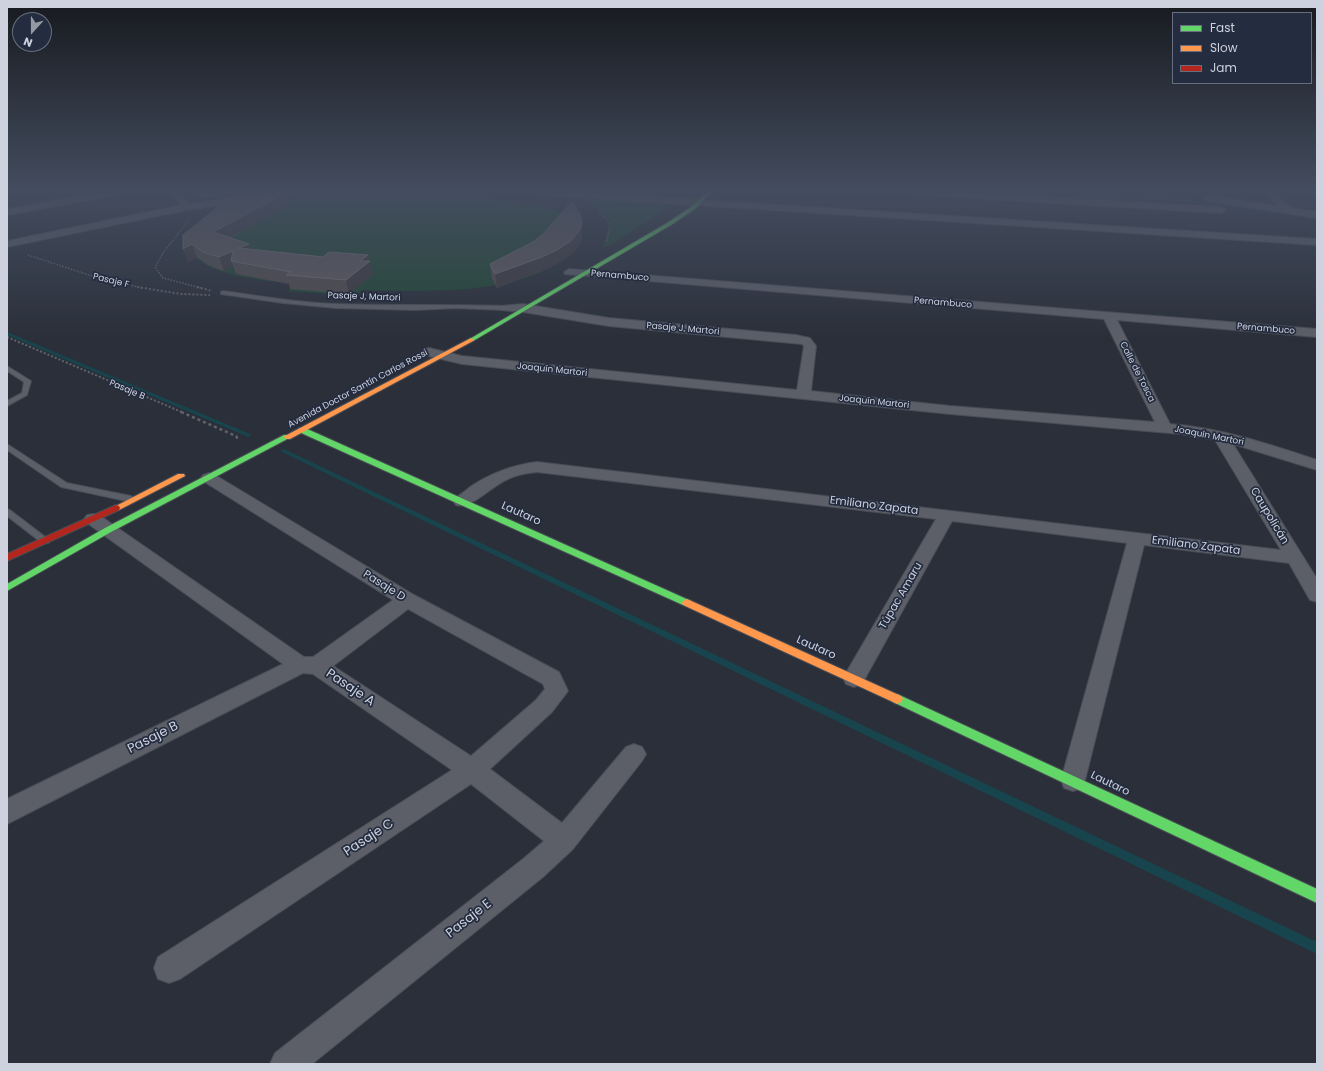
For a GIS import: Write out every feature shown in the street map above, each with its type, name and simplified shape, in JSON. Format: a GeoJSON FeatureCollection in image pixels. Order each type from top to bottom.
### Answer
{"type":"FeatureCollection","features":[{"type":"Feature","properties":{"kind":"street"},"geometry":{"type":"LineString","coordinates":[[549,283],[622,242]]}},
{"type":"Feature","properties":{"kind":"street","name":"Avenida Doctor Santín Carlos Rossi"},"geometry":{"type":"LineString","coordinates":[[7,558],[45,541],[100,525],[210,478],[302,430],[434,352],[524,303],[584,274],[638,242]]}},
{"type":"Feature","properties":{"kind":"street","name":"Pernambuco"},"geometry":{"type":"LineString","coordinates":[[569,272],[1317,333]]}},
{"type":"Feature","properties":{"kind":"street","name":"Pasaje J. Martori"},"geometry":{"type":"LineString","coordinates":[[504,308],[524,303],[574,318],[806,341],[810,346],[803,395]]}},
{"type":"Feature","properties":{"kind":"street"},"geometry":{"type":"LineString","coordinates":[[491,316],[504,308]]}},
{"type":"Feature","properties":{"kind":"street","name":"Calle de Tosca"},"geometry":{"type":"LineString","coordinates":[[1109,317],[1166,428]]}},
{"type":"Feature","properties":{"kind":"street","name":"Joaquín Martori"},"geometry":{"type":"LineString","coordinates":[[434,352],[462,360],[950,410],[1166,428],[1221,436],[1317,465]]}},
{"type":"Feature","properties":{"kind":"street","name":"Lautaro"},"geometry":{"type":"LineString","coordinates":[[302,430],[854,678],[1317,896]]}},
{"type":"Feature","properties":{"kind":"street","name":"Caupolicán"},"geometry":{"type":"LineString","coordinates":[[1221,436],[1317,596]]}},
{"type":"Feature","properties":{"kind":"street","name":"Emiliano Zapata"},"geometry":{"type":"LineString","coordinates":[[462,501],[512,470],[524,467],[537,467],[947,514],[1295,558]]}},
{"type":"Feature","properties":{"kind":"street","name":"Avenida Doctor Santín Carlos Rossi"},"geometry":{"type":"LineString","coordinates":[[7,588],[100,525],[133,500],[189,472]]}},
{"type":"Feature","properties":{"kind":"street","name":"Pasaje D"},"geometry":{"type":"LineString","coordinates":[[210,478],[407,600],[551,678],[557,691]]}},
{"type":"Feature","properties":{"kind":"street","name":"Túpac Amaru"},"geometry":{"type":"LineString","coordinates":[[854,678],[947,514]]}},
{"type":"Feature","properties":{"kind":"street","name":"Pasaje A"},"geometry":{"type":"LineString","coordinates":[[100,525],[308,665],[472,770],[564,840]]}},
{"type":"Feature","properties":{"kind":"street"},"geometry":{"type":"LineString","coordinates":[[1073,780],[1137,539]]}},
{"type":"Feature","properties":{"kind":"street","name":"Pasaje B"},"geometry":{"type":"LineString","coordinates":[[7,812],[308,665],[407,600]]}},
{"type":"Feature","properties":{"kind":"street","name":"Pasaje C"},"geometry":{"type":"LineString","coordinates":[[169,968],[472,770],[544,706],[557,691]]}},
{"type":"Feature","properties":{"kind":"street","name":"Pasaje E"},"geometry":{"type":"LineString","coordinates":[[286,1064],[533,868],[564,840],[634,754]]}},
{"type":"Feature","properties":{"kind":"lane","name":"Pasaje J, Martori"},"geometry":{"type":"LineString","coordinates":[[223,293],[283,302],[336,306],[416,308],[455,306],[504,308]]}},
{"type":"Feature","properties":{"kind":"lane"},"geometry":{"type":"LineString","coordinates":[[7,368],[28,381],[25,394],[7,404]]}},
{"type":"Feature","properties":{"kind":"lane"},"geometry":{"type":"LineString","coordinates":[[7,446],[64,485],[133,500]]}},
{"type":"Feature","properties":{"kind":"lane"},"geometry":{"type":"LineString","coordinates":[[7,512],[45,541]]}},
{"type":"Feature","properties":{"kind":"path","name":"Pasaje F"},"geometry":{"type":"LineString","coordinates":[[8,242],[28,255],[43,261],[82,274],[120,284],[179,295],[207,295],[223,293]]}},
{"type":"Feature","properties":{"kind":"path"},"geometry":{"type":"LineString","coordinates":[[172,242],[163,253],[155,267],[163,278],[223,293]]}},
{"type":"Feature","properties":{"kind":"path"},"geometry":{"type":"LineString","coordinates":[[606,242],[605,244],[609,250]]}},
{"type":"Feature","properties":{"kind":"path","name":"Pasaje B"},"geometry":{"type":"LineString","coordinates":[[7,338],[236,436],[240,443]]}},
{"type":"Feature","properties":{"kind":"green space"},"geometry":{"type":"Polygon","coordinates":[[[216,242],[579,242],[574,252],[559,262],[538,273],[515,281],[490,286],[437,291],[362,290],[354,296],[288,291],[297,284],[242,277],[227,273],[202,262],[194,255],[216,242]]]}},
{"type":"Feature","properties":{"kind":"green space"},"geometry":{"type":"Polygon","coordinates":[[[604,242],[615,242],[608,246],[603,246],[604,242]]]}},
{"type":"Feature","properties":{"kind":"building"},"geometry":{"type":"Polygon","coordinates":[[[183,242],[243,242],[249,244],[239,248],[323,257],[329,252],[368,255],[360,261],[370,261],[346,280],[286,275],[291,272],[231,261],[233,251],[219,257],[203,252],[192,244],[183,249],[183,242]]]}},
{"type":"Feature","properties":{"kind":"building"},"geometry":{"type":"Polygon","coordinates":[[[533,242],[569,242],[542,257],[495,274],[490,264],[533,242]]]}},
{"type":"Feature","properties":{"kind":"waterway"},"geometry":{"type":"LineString","coordinates":[[7,333],[248,435]]}},
{"type":"Feature","properties":{"kind":"waterway"},"geometry":{"type":"LineString","coordinates":[[284,451],[1317,948]]}},
{"type":"Feature","properties":{"kind":"traffic: fast"},"geometry":{"type":"LineString","coordinates":[[471,340],[638,242]]}},
{"type":"Feature","properties":{"kind":"traffic: fast"},"geometry":{"type":"LineString","coordinates":[[302,430],[687,603]]}},
{"type":"Feature","properties":{"kind":"traffic: fast"},"geometry":{"type":"LineString","coordinates":[[7,588],[108,530],[287,437]]}},
{"type":"Feature","properties":{"kind":"traffic: fast"},"geometry":{"type":"LineString","coordinates":[[897,699],[1317,896]]}},
{"type":"Feature","properties":{"kind":"traffic: slow"},"geometry":{"type":"LineString","coordinates":[[287,437],[471,340]]}},
{"type":"Feature","properties":{"kind":"traffic: slow"},"geometry":{"type":"LineString","coordinates":[[116,508],[181,476]]}},
{"type":"Feature","properties":{"kind":"traffic: slow"},"geometry":{"type":"LineString","coordinates":[[687,603],[897,699]]}},
{"type":"Feature","properties":{"kind":"traffic: jam"},"geometry":{"type":"LineString","coordinates":[[7,558],[116,508]]}}]}
